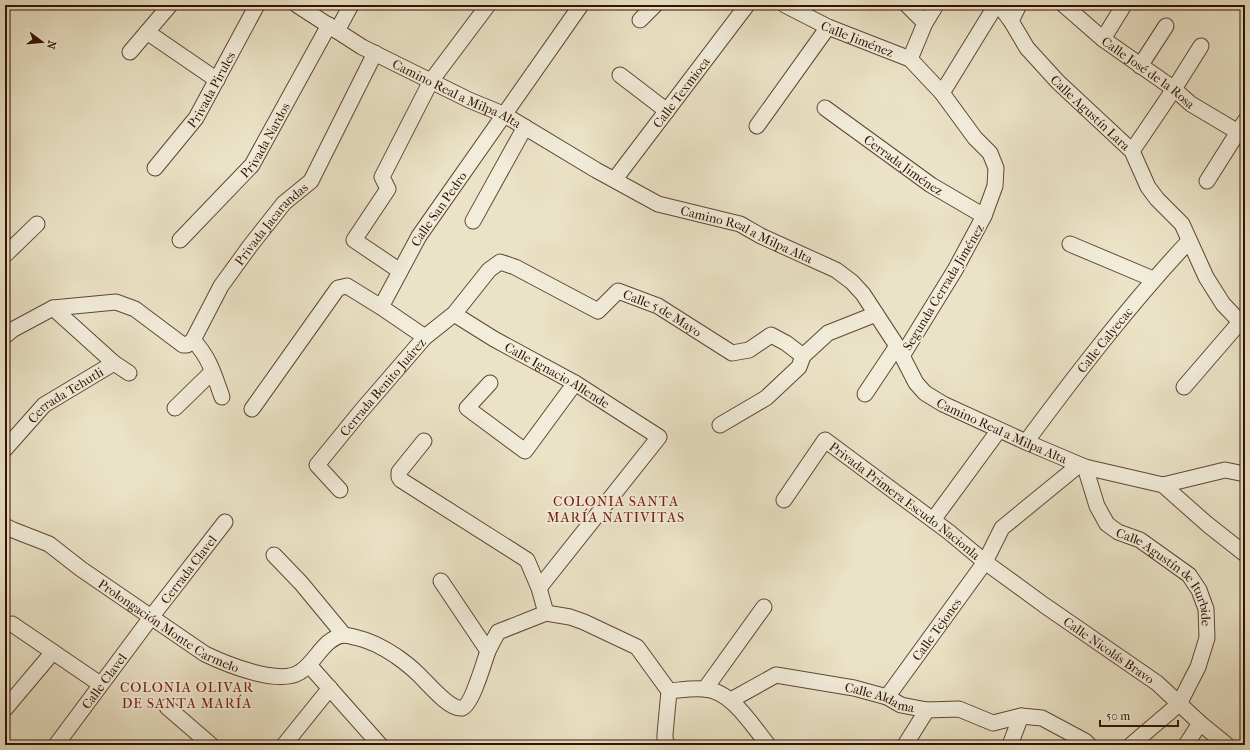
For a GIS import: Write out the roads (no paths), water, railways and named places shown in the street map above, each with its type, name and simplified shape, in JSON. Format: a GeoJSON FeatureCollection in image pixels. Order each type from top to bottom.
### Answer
{"type":"FeatureCollection","features":[{"type":"Feature","properties":{"kind":"street"},"geometry":{"type":"LineString","coordinates":[[130,52],[170,5]]}},
{"type":"Feature","properties":{"kind":"street","name":"Privada Pirules"},"geometry":{"type":"LineString","coordinates":[[155,168],[196,118],[257,5]]}},
{"type":"Feature","properties":{"kind":"street","name":"Camino Real a Milpa Alta"},"geometry":{"type":"LineString","coordinates":[[297,5],[362,47],[469,100],[503,114],[596,170],[615,179],[658,204],[740,224],[781,246],[836,270],[852,282],[863,294],[899,351],[916,383],[925,393],[942,404],[1082,466],[1163,485]]}},
{"type":"Feature","properties":{"kind":"street","name":"Privada Nardos"},"geometry":{"type":"LineString","coordinates":[[180,240],[252,165],[333,28],[351,5]]}},
{"type":"Feature","properties":{"kind":"street"},"geometry":{"type":"LineString","coordinates":[[400,272],[354,240],[388,189],[382,177],[431,81],[488,5]]}},
{"type":"Feature","properties":{"kind":"street","name":"Calle San Pedro"},"geometry":{"type":"LineString","coordinates":[[381,307],[419,236],[503,114],[581,5]]}},
{"type":"Feature","properties":{"kind":"street"},"geometry":{"type":"LineString","coordinates":[[640,20],[655,5]]}},
{"type":"Feature","properties":{"kind":"street","name":"Calle Texmioca"},"geometry":{"type":"LineString","coordinates":[[615,179],[747,5]]}},
{"type":"Feature","properties":{"kind":"street","name":"Calle Jiménez"},"geometry":{"type":"LineString","coordinates":[[785,5],[828,27],[910,59]]}},
{"type":"Feature","properties":{"kind":"street"},"geometry":{"type":"LineString","coordinates":[[907,5],[925,23]]}},
{"type":"Feature","properties":{"kind":"street"},"geometry":{"type":"LineString","coordinates":[[910,59],[925,23],[936,5]]}},
{"type":"Feature","properties":{"kind":"street"},"geometry":{"type":"LineString","coordinates":[[942,93],[998,5]]}},
{"type":"Feature","properties":{"kind":"street","name":"Calle Agustín Lara"},"geometry":{"type":"LineString","coordinates":[[998,5],[1011,21],[1027,48],[1058,82],[1132,151],[1148,187],[1157,199],[1182,224],[1206,277],[1223,304],[1242,325],[1184,387]]}},
{"type":"Feature","properties":{"kind":"street"},"geometry":{"type":"LineString","coordinates":[[1011,21],[1019,5]]}},
{"type":"Feature","properties":{"kind":"street","name":"Calle José de la Rosa"},"geometry":{"type":"LineString","coordinates":[[1064,5],[1103,39],[1174,89],[1191,104],[1242,126]]}},
{"type":"Feature","properties":{"kind":"street"},"geometry":{"type":"LineString","coordinates":[[1103,39],[1124,5]]}},
{"type":"Feature","properties":{"kind":"street"},"geometry":{"type":"LineString","coordinates":[[1140,66],[1166,26]]}},
{"type":"Feature","properties":{"kind":"street"},"geometry":{"type":"LineString","coordinates":[[757,126],[828,27]]}},
{"type":"Feature","properties":{"kind":"street"},"geometry":{"type":"LineString","coordinates":[[147,32],[216,80]]}},
{"type":"Feature","properties":{"kind":"street"},"geometry":{"type":"LineString","coordinates":[[1132,151],[1201,46]]}},
{"type":"Feature","properties":{"kind":"street","name":"Privada Jacarandas"},"geometry":{"type":"LineString","coordinates":[[188,343],[221,286],[250,246],[284,203],[311,181],[375,54]]}},
{"type":"Feature","properties":{"kind":"street","name":"Segunda Cerrada Jiménez"},"geometry":{"type":"LineString","coordinates":[[865,394],[899,351],[956,270],[984,216],[996,186],[996,168],[990,152],[975,138],[942,93],[910,59]]}},
{"type":"Feature","properties":{"kind":"street"},"geometry":{"type":"LineString","coordinates":[[620,75],[667,111]]}},
{"type":"Feature","properties":{"kind":"street","name":"Cerrada Jiménez"},"geometry":{"type":"LineString","coordinates":[[825,108],[931,185],[984,216]]}},
{"type":"Feature","properties":{"kind":"street"},"geometry":{"type":"LineString","coordinates":[[1207,181],[1242,126]]}},
{"type":"Feature","properties":{"kind":"street"},"geometry":{"type":"LineString","coordinates":[[473,221],[525,127]]}},
{"type":"Feature","properties":{"kind":"street"},"geometry":{"type":"LineString","coordinates":[[5,254],[37,224]]}},
{"type":"Feature","properties":{"kind":"street","name":"Calle Calyecac"},"geometry":{"type":"LineString","coordinates":[[1026,442],[1062,393],[1153,279],[1189,241]]}},
{"type":"Feature","properties":{"kind":"street"},"geometry":{"type":"LineString","coordinates":[[1070,244],[1153,279]]}},
{"type":"Feature","properties":{"kind":"street","name":"Calle 5 de Mayo"},"geometry":{"type":"LineString","coordinates":[[454,314],[489,270],[500,262],[515,267],[598,311],[618,291],[658,306],[732,353],[749,350],[771,335],[786,343],[803,356]]}},
{"type":"Feature","properties":{"kind":"street"},"geometry":{"type":"LineString","coordinates":[[252,409],[338,288],[347,286],[425,337]]}},
{"type":"Feature","properties":{"kind":"street"},"geometry":{"type":"LineString","coordinates":[[7,330],[53,308],[116,302],[134,309],[188,343],[201,348],[207,357],[222,397]]}},
{"type":"Feature","properties":{"kind":"street"},"geometry":{"type":"LineString","coordinates":[[53,308],[114,363],[129,373]]}},
{"type":"Feature","properties":{"kind":"street","name":"Cerrada Benito Juárez"},"geometry":{"type":"LineString","coordinates":[[340,490],[317,465],[425,337],[454,314]]}},
{"type":"Feature","properties":{"kind":"street","name":"Calle Ignacio Allende"},"geometry":{"type":"LineString","coordinates":[[454,314],[494,339],[575,383],[660,437],[539,588]]}},
{"type":"Feature","properties":{"kind":"street"},"geometry":{"type":"LineString","coordinates":[[720,425],[766,398],[799,367],[803,356],[828,334],[876,314]]}},
{"type":"Feature","properties":{"kind":"street","name":"Cerrada Tehutli"},"geometry":{"type":"LineString","coordinates":[[5,449],[44,405],[114,363]]}},
{"type":"Feature","properties":{"kind":"street"},"geometry":{"type":"LineString","coordinates":[[175,408],[212,372]]}},
{"type":"Feature","properties":{"kind":"street"},"geometry":{"type":"LineString","coordinates":[[490,383],[467,408],[525,451],[575,383]]}},
{"type":"Feature","properties":{"kind":"street"},"geometry":{"type":"LineString","coordinates":[[933,520],[999,430]]}},
{"type":"Feature","properties":{"kind":"street","name":"Privada Primera Escudo Nacionla"},"geometry":{"type":"LineString","coordinates":[[784,500],[825,440],[933,520],[985,562]]}},
{"type":"Feature","properties":{"kind":"street"},"geometry":{"type":"LineString","coordinates":[[424,441],[400,472],[399,477],[401,480],[527,560],[539,588],[546,613]]}},
{"type":"Feature","properties":{"kind":"street","name":"Calle Tejones"},"geometry":{"type":"LineString","coordinates":[[887,697],[985,562],[1002,528],[1082,466]]}},
{"type":"Feature","properties":{"kind":"street","name":"Calle Agustín de Iturbide"},"geometry":{"type":"LineString","coordinates":[[1082,466],[1097,506],[1107,524],[1118,532],[1140,540],[1189,575],[1199,590],[1206,609],[1206,638],[1198,667],[1179,704],[1131,745]]}},
{"type":"Feature","properties":{"kind":"street"},"geometry":{"type":"LineString","coordinates":[[1163,485],[1225,470],[1245,474]]}},
{"type":"Feature","properties":{"kind":"street"},"geometry":{"type":"LineString","coordinates":[[1163,485],[1207,524],[1245,554]]}},
{"type":"Feature","properties":{"kind":"street","name":"Cerrada Clavel"},"geometry":{"type":"LineString","coordinates":[[152,616],[225,522]]}},
{"type":"Feature","properties":{"kind":"street","name":"Prolongación Monte Carmelo"},"geometry":{"type":"LineString","coordinates":[[8,532],[49,544],[81,569],[152,616],[205,654],[249,671],[271,676],[286,676],[300,673],[330,642],[344,635]]}},
{"type":"Feature","properties":{"kind":"street"},"geometry":{"type":"LineString","coordinates":[[274,555],[301,583],[344,635],[363,639],[379,645],[416,672],[451,705],[457,707],[462,708],[467,704],[488,651],[498,632],[546,613],[570,617],[584,622],[637,647],[669,691],[665,743]]}},
{"type":"Feature","properties":{"kind":"street","name":"Calle Nicolás Bravo"},"geometry":{"type":"LineString","coordinates":[[985,562],[1044,605],[1157,683],[1200,723],[1227,745]]}},
{"type":"Feature","properties":{"kind":"street"},"geometry":{"type":"LineString","coordinates":[[441,581],[488,651]]}},
{"type":"Feature","properties":{"kind":"street"},"geometry":{"type":"LineString","coordinates":[[705,689],[764,606]]}},
{"type":"Feature","properties":{"kind":"street","name":"Calle Clavel"},"geometry":{"type":"LineString","coordinates":[[56,745],[152,616]]}},
{"type":"Feature","properties":{"kind":"street"},"geometry":{"type":"LineString","coordinates":[[12,624],[100,684]]}},
{"type":"Feature","properties":{"kind":"street"},"geometry":{"type":"LineString","coordinates":[[5,709],[53,652]]}},
{"type":"Feature","properties":{"kind":"street"},"geometry":{"type":"LineString","coordinates":[[309,665],[380,745]]}},
{"type":"Feature","properties":{"kind":"street","name":"Calle Aldama"},"geometry":{"type":"LineString","coordinates":[[731,700],[776,675],[839,685],[887,697],[901,705],[927,710],[959,709],[993,722],[1021,716],[1042,718],[1085,741],[1089,745]]}},
{"type":"Feature","properties":{"kind":"street"},"geometry":{"type":"LineString","coordinates":[[284,745],[330,688]]}},
{"type":"Feature","properties":{"kind":"street"},"geometry":{"type":"LineString","coordinates":[[669,691],[705,689],[721,693],[731,700],[768,745]]}},
{"type":"Feature","properties":{"kind":"street"},"geometry":{"type":"LineString","coordinates":[[168,708],[211,745]]}},
{"type":"Feature","properties":{"kind":"street"},"geometry":{"type":"LineString","coordinates":[[906,745],[927,710]]}},
{"type":"Feature","properties":{"kind":"street"},"geometry":{"type":"LineString","coordinates":[[1010,745],[1021,716]]}},
{"type":"Feature","properties":{"kind":"street"},"geometry":{"type":"LineString","coordinates":[[1186,745],[1200,723]]}},
{"type":"Feature","properties":{"kind":"district","name":"COLONIA SANTA MARÍA NATIVITAS"},"geometry":{"type":"Point","coordinates":[616,510]}},
{"type":"Feature","properties":{"kind":"district","name":"COLONIA OLIVAR DE SANTA MARÍA"},"geometry":{"type":"Point","coordinates":[187,696]}}]}
